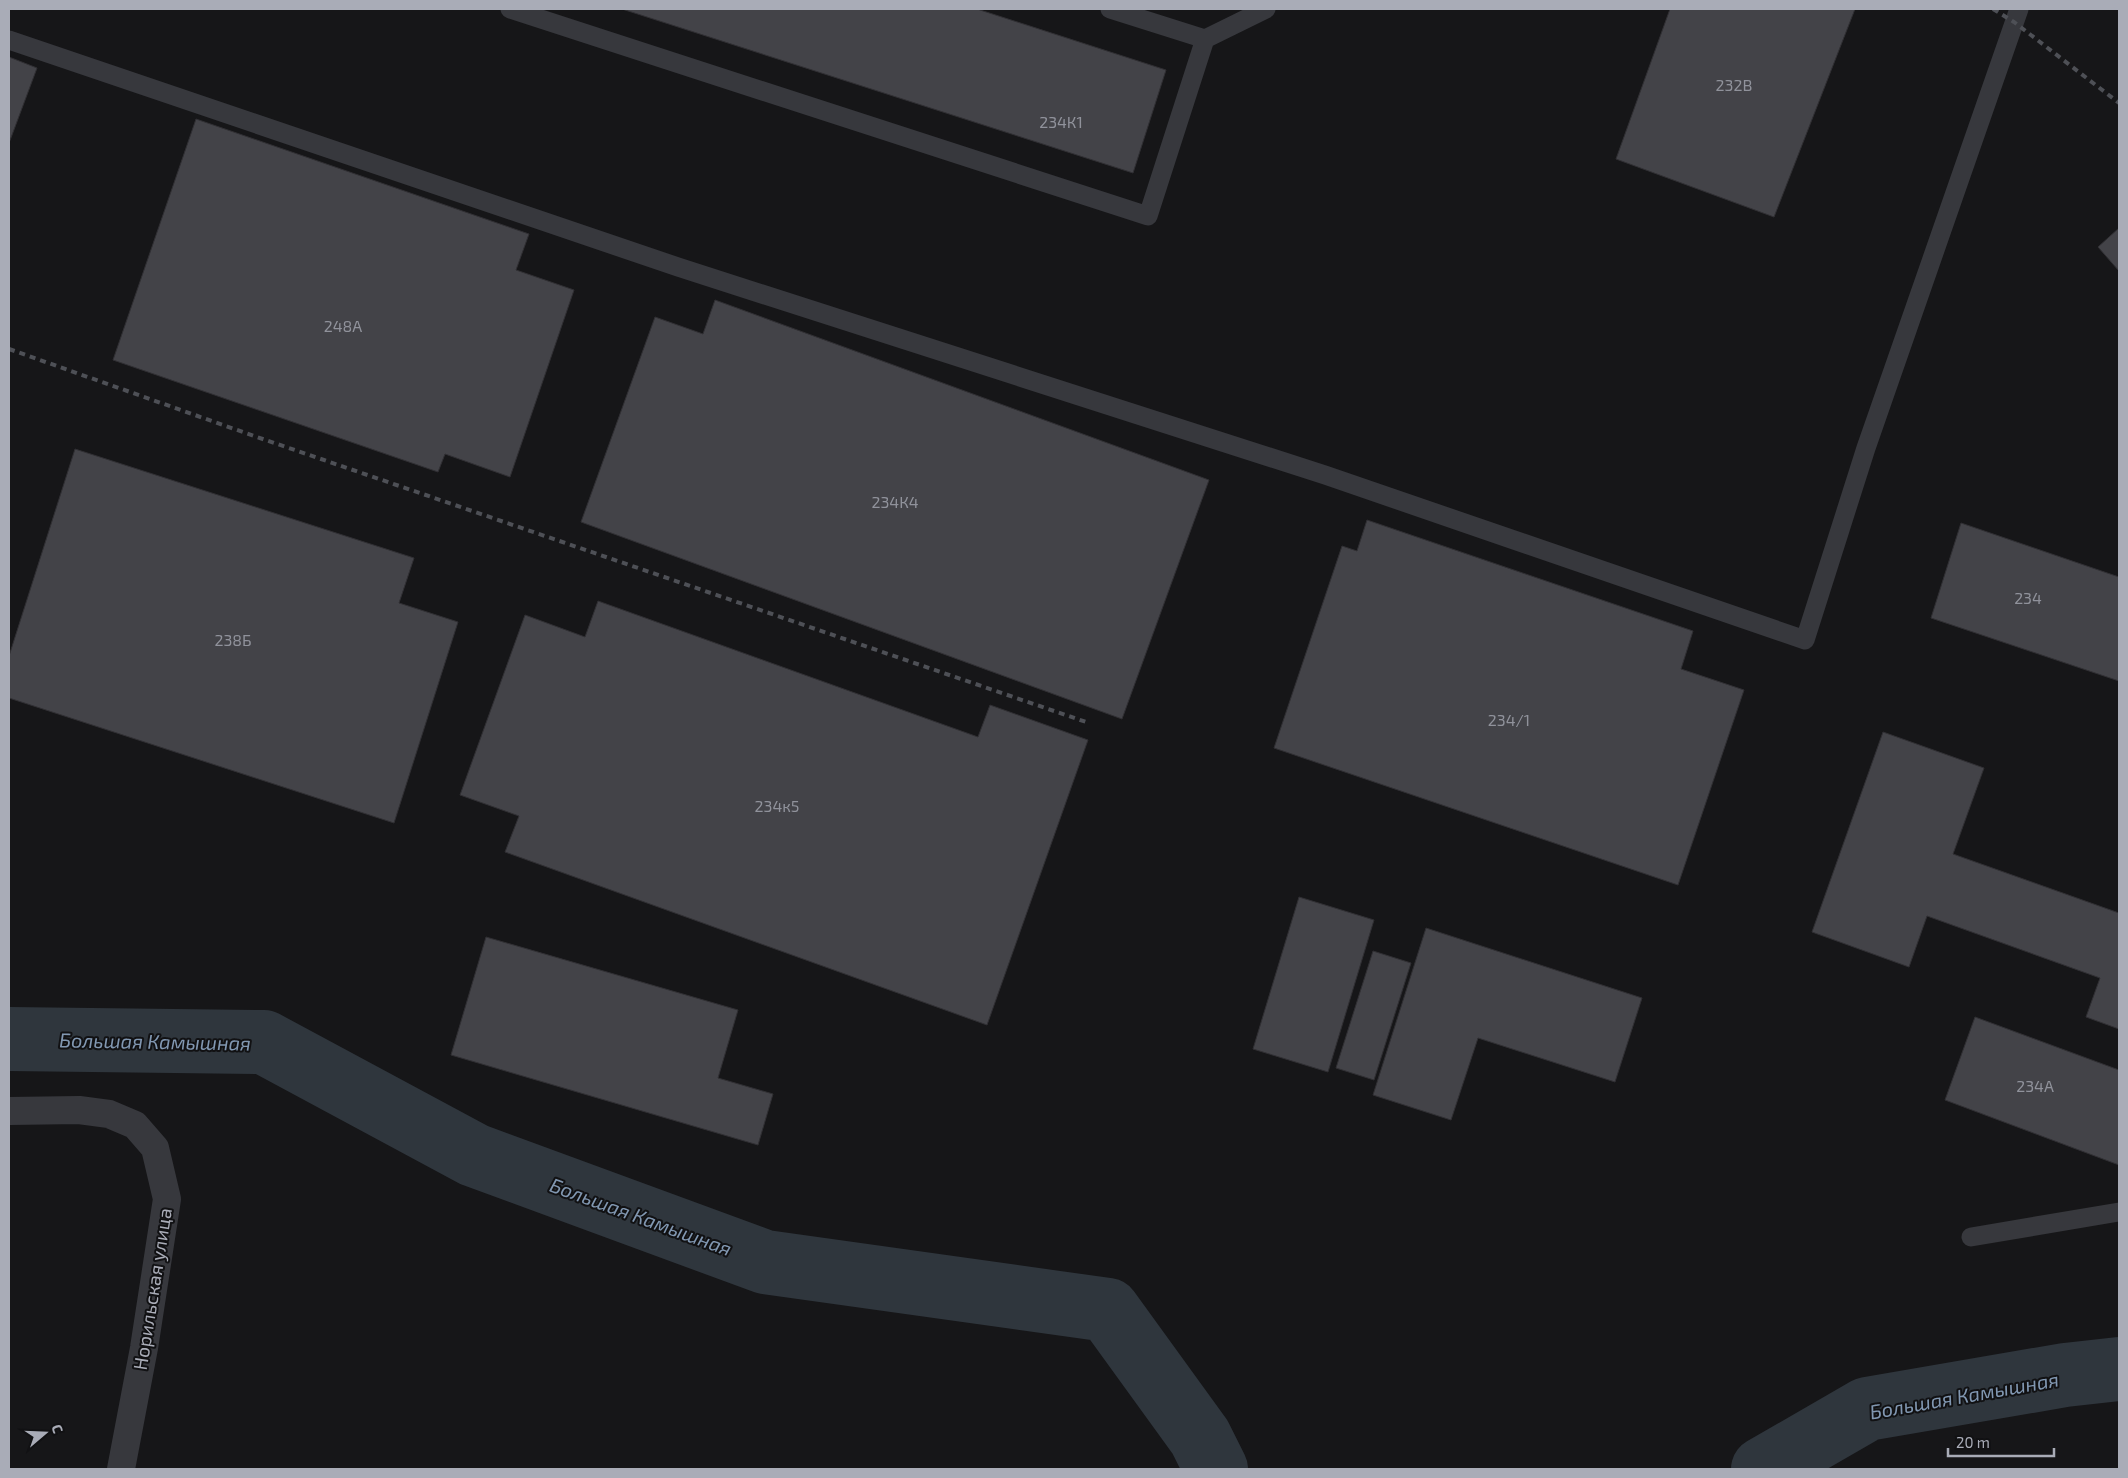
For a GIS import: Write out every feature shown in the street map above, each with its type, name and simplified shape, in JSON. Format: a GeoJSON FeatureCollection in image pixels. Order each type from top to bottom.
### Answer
{"type":"FeatureCollection","features":[{"type":"Feature","properties":{"kind":"street","name":"Норильская улица"},"geometry":{"type":"LineString","coordinates":[[9,1112],[80,1110],[109,1114],[135,1125],[155,1148],[167,1199],[144,1348],[121,1469]]}},
{"type":"Feature","properties":{"kind":"lane"},"geometry":{"type":"LineString","coordinates":[[510,9],[1148,216],[1204,40]]}},
{"type":"Feature","properties":{"kind":"lane"},"geometry":{"type":"LineString","coordinates":[[1110,9],[1204,40],[1266,9]]}},
{"type":"Feature","properties":{"kind":"lane"},"geometry":{"type":"LineString","coordinates":[[9,40],[678,267],[1325,475],[1805,640],[1866,448],[2019,9]]}},
{"type":"Feature","properties":{"kind":"lane"},"geometry":{"type":"LineString","coordinates":[[1971,1237],[2119,1212]]}},
{"type":"Feature","properties":{"kind":"building"},"geometry":{"type":"Polygon","coordinates":[[[622,9],[977,9],[1166,70],[1133,173],[622,9]]]}},
{"type":"Feature","properties":{"kind":"building"},"geometry":{"type":"Polygon","coordinates":[[[1670,9],[1855,9],[1774,217],[1616,159],[1670,9]]]}},
{"type":"Feature","properties":{"kind":"building"},"geometry":{"type":"Polygon","coordinates":[[[9,57],[37,68],[9,143],[9,57]]]}},
{"type":"Feature","properties":{"kind":"building"},"geometry":{"type":"Polygon","coordinates":[[[196,119],[529,234],[516,270],[574,290],[510,477],[445,454],[438,472],[113,360],[196,119]]]}},
{"type":"Feature","properties":{"kind":"building"},"geometry":{"type":"Polygon","coordinates":[[[2119,228],[2119,271],[2098,247],[2119,228]]]}},
{"type":"Feature","properties":{"kind":"building"},"geometry":{"type":"Polygon","coordinates":[[[715,300],[1209,480],[1122,719],[581,522],[655,317],[703,334],[715,300]]]}},
{"type":"Feature","properties":{"kind":"building"},"geometry":{"type":"Polygon","coordinates":[[[75,449],[414,558],[399,603],[458,622],[394,823],[9,698],[9,656],[75,449]]]}},
{"type":"Feature","properties":{"kind":"building"},"geometry":{"type":"Polygon","coordinates":[[[1367,520],[1693,631],[1681,669],[1744,690],[1678,885],[1274,748],[1342,546],[1357,551],[1367,520]]]}},
{"type":"Feature","properties":{"kind":"building"},"geometry":{"type":"Polygon","coordinates":[[[1961,523],[2119,577],[2119,681],[1931,618],[1961,523]]]}},
{"type":"Feature","properties":{"kind":"building"},"geometry":{"type":"Polygon","coordinates":[[[598,601],[978,737],[990,705],[1088,740],[987,1025],[505,852],[519,816],[460,795],[525,615],[585,637],[598,601]]]}},
{"type":"Feature","properties":{"kind":"building"},"geometry":{"type":"Polygon","coordinates":[[[1883,732],[1984,768],[1953,854],[2119,913],[2119,1029],[2086,1017],[2100,978],[1927,916],[1909,967],[1812,932],[1883,732]]]}},
{"type":"Feature","properties":{"kind":"building"},"geometry":{"type":"Polygon","coordinates":[[[1299,897],[1374,920],[1328,1072],[1253,1049],[1299,897]]]}},
{"type":"Feature","properties":{"kind":"building"},"geometry":{"type":"Polygon","coordinates":[[[1426,928],[1642,998],[1615,1082],[1478,1038],[1451,1120],[1373,1095],[1426,928]]]}},
{"type":"Feature","properties":{"kind":"building"},"geometry":{"type":"Polygon","coordinates":[[[486,937],[738,1010],[718,1078],[773,1094],[758,1145],[451,1055],[486,937]]]}},
{"type":"Feature","properties":{"kind":"building"},"geometry":{"type":"Polygon","coordinates":[[[1373,951],[1411,963],[1374,1080],[1336,1068],[1373,951]]]}},
{"type":"Feature","properties":{"kind":"building"},"geometry":{"type":"Polygon","coordinates":[[[1975,1017],[2119,1070],[2119,1165],[1945,1100],[1975,1017]]]}},
{"type":"Feature","properties":{"kind":"waterway","name":"Большая Камышная"},"geometry":{"type":"LineString","coordinates":[[9,1039],[264,1042],[474,1155],[765,1262],[1108,1310],[1200,1437],[1216,1469]]}},
{"type":"Feature","properties":{"kind":"waterway","name":"Большая Камышная"},"geometry":{"type":"LineString","coordinates":[[1763,1469],[1867,1409],[2065,1375],[2119,1369]]}},
{"type":"Feature","properties":{"kind":"railway"},"geometry":{"type":"LineString","coordinates":[[1993,9],[2014,22],[2119,103]]}},
{"type":"Feature","properties":{"kind":"railway"},"geometry":{"type":"LineString","coordinates":[[9,349],[254,436],[1089,723]]}}]}
